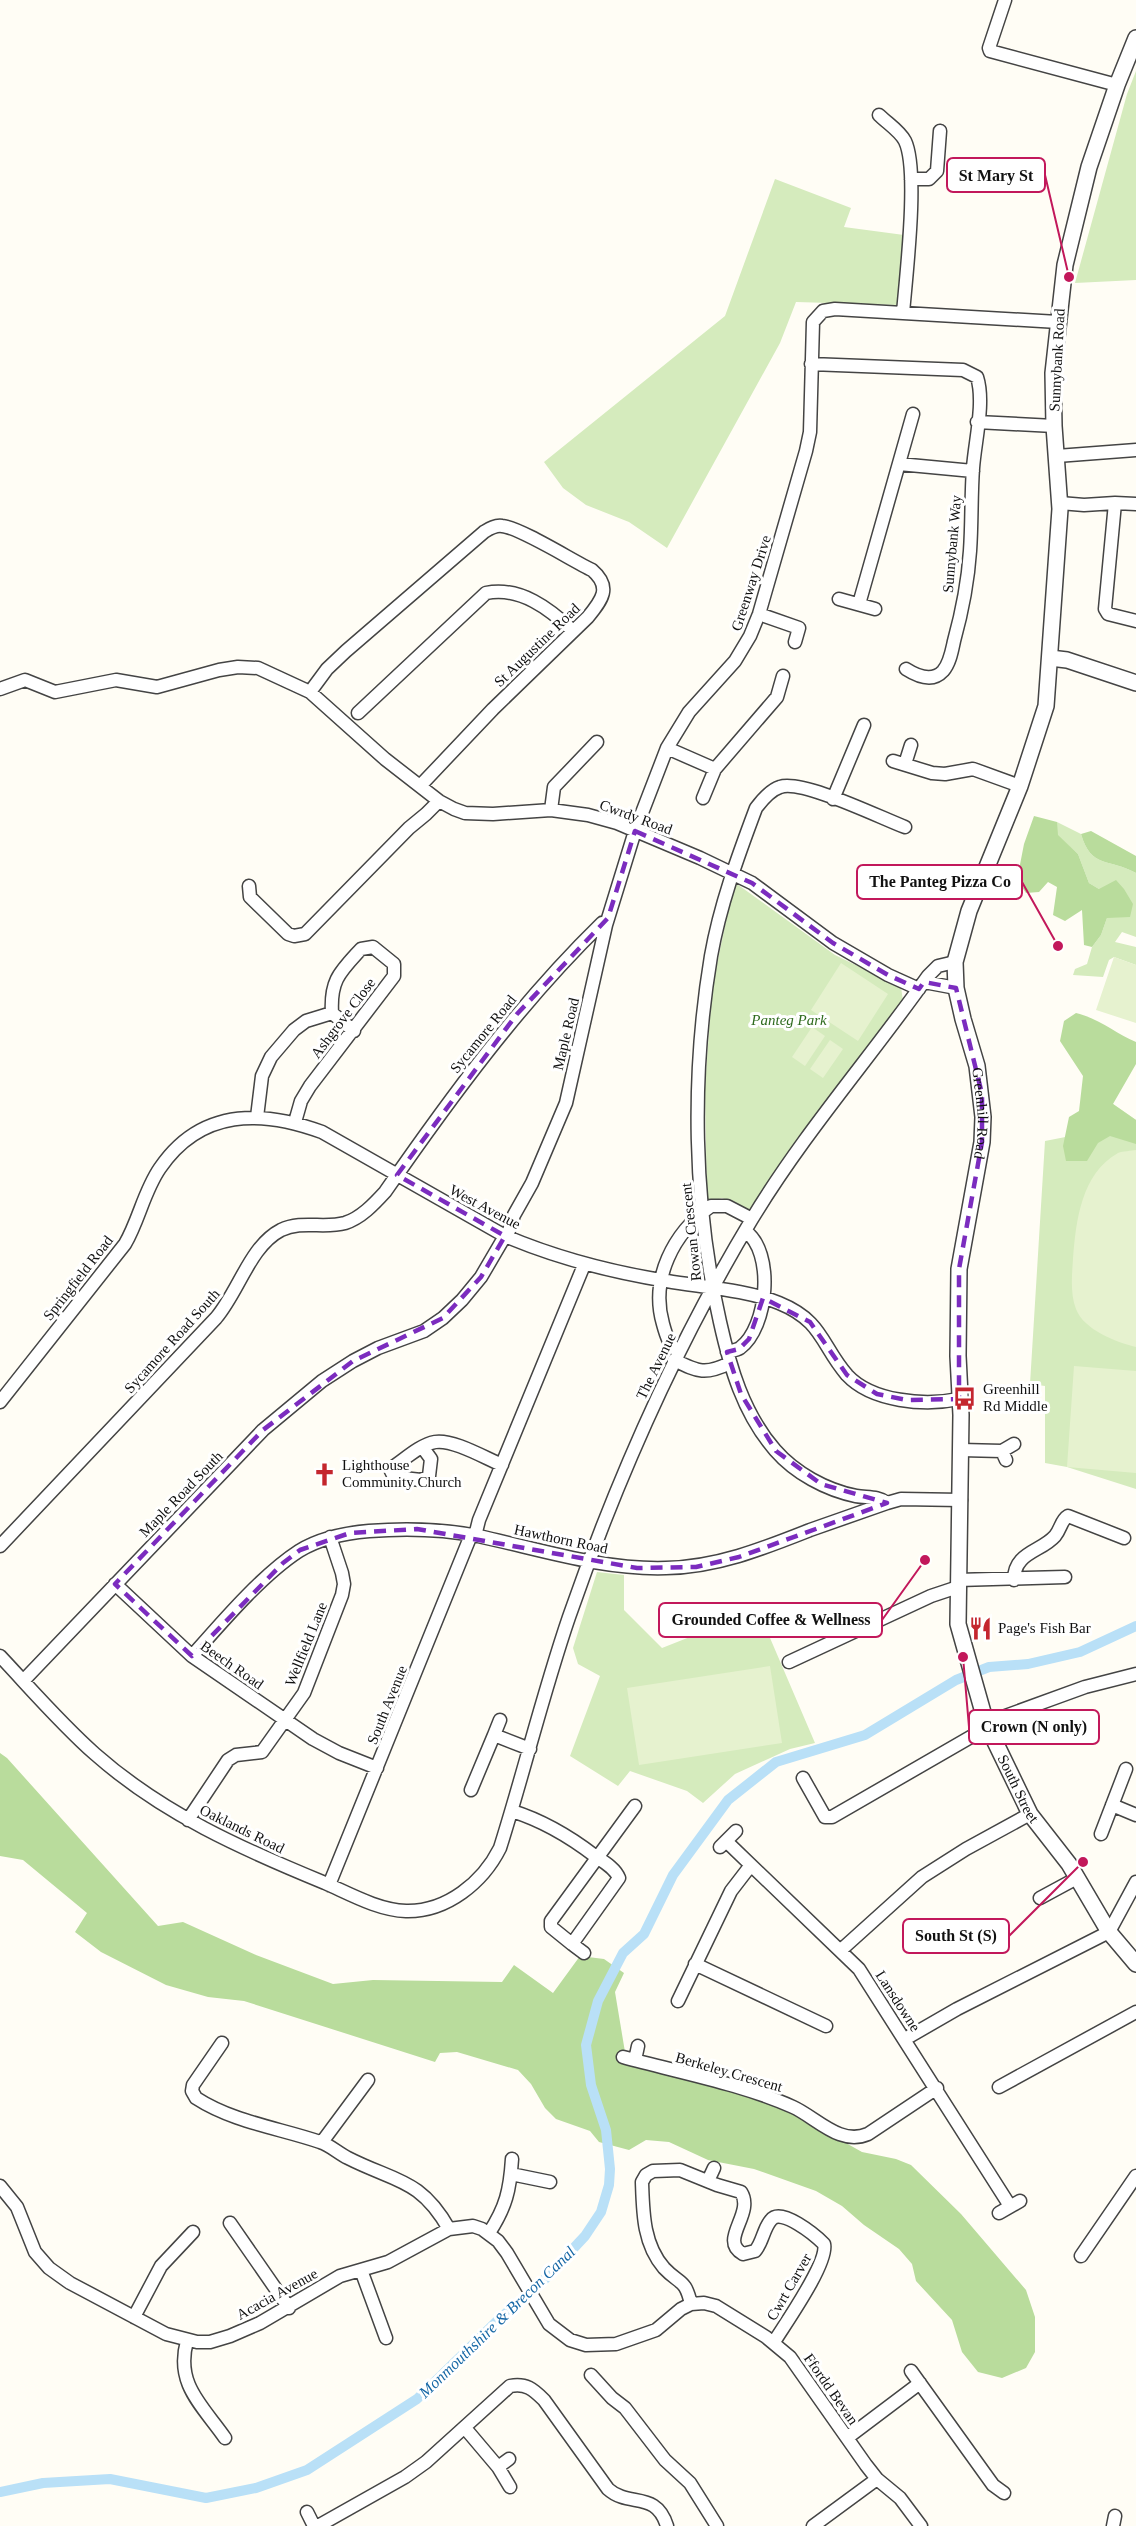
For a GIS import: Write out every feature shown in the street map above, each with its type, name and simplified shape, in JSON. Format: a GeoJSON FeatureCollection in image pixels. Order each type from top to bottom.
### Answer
{"type":"FeatureCollection","features":[{"type":"Feature","properties":{"kind":"street"},"geometry":{"type":"LineString","coordinates":[[1005,0],[988,48],[990,51],[1117,85]]}},
{"type":"Feature","properties":{"kind":"street","name":"Sunnybank Road"},"geometry":{"type":"LineString","coordinates":[[1050,658],[1060,503],[1054,426],[1053,373],[1065,265],[1089,167],[1136,38]]}},
{"type":"Feature","properties":{"kind":"street"},"geometry":{"type":"LineString","coordinates":[[879,115],[904,138],[910,154],[911,179],[903,312],[1058,322]]}},
{"type":"Feature","properties":{"kind":"street"},"geometry":{"type":"LineString","coordinates":[[911,179],[929,179],[935,175],[940,132]]}},
{"type":"Feature","properties":{"kind":"street","name":"Greenway Drive"},"geometry":{"type":"LineString","coordinates":[[635,831],[667,748],[689,712],[735,661],[750,636],[759,614],[810,432],[813,322],[823,311],[835,309],[903,312]]}},
{"type":"Feature","properties":{"kind":"street","name":"Sunnybank Way"},"geometry":{"type":"LineString","coordinates":[[811,364],[963,370],[977,377],[981,391],[973,471],[970,552],[965,590],[951,655],[943,672],[937,675],[918,676],[906,669]]}},
{"type":"Feature","properties":{"kind":"street"},"geometry":{"type":"LineString","coordinates":[[859,604],[913,414]]}},
{"type":"Feature","properties":{"kind":"street"},"geometry":{"type":"LineString","coordinates":[[977,422],[1054,426]]}},
{"type":"Feature","properties":{"kind":"street"},"geometry":{"type":"LineString","coordinates":[[1057,456],[1136,450]]}},
{"type":"Feature","properties":{"kind":"street"},"geometry":{"type":"LineString","coordinates":[[899,464],[973,471]]}},
{"type":"Feature","properties":{"kind":"street"},"geometry":{"type":"LineString","coordinates":[[1060,503],[1136,504]]}},
{"type":"Feature","properties":{"kind":"street"},"geometry":{"type":"LineString","coordinates":[[1115,503],[1105,609],[1108,614],[1136,621]]}},
{"type":"Feature","properties":{"kind":"street","name":"St Augustine Road"},"geometry":{"type":"LineString","coordinates":[[310,692],[327,669],[361,638],[492,527],[500,526],[515,530],[592,570],[600,578],[603,587],[598,604],[420,786]]}},
{"type":"Feature","properties":{"kind":"street"},"geometry":{"type":"LineString","coordinates":[[358,713],[486,593],[508,591],[537,603],[554,613],[573,631]]}},
{"type":"Feature","properties":{"kind":"street"},"geometry":{"type":"LineString","coordinates":[[839,599],[875,609]]}},
{"type":"Feature","properties":{"kind":"street"},"geometry":{"type":"LineString","coordinates":[[759,614],[799,628],[795,642]]}},
{"type":"Feature","properties":{"kind":"street"},"geometry":{"type":"LineString","coordinates":[[1050,658],[1067,660],[1136,683]]}},
{"type":"Feature","properties":{"kind":"street","name":"Greenhill Road"},"geometry":{"type":"LineString","coordinates":[[958,1584],[961,1450],[959,1269],[982,1142],[983,1117],[977,1066],[956,988],[955,962],[969,910],[1020,786],[1046,706],[1050,658]]}},
{"type":"Feature","properties":{"kind":"street","name":"Cwrdy Road"},"geometry":{"type":"LineString","coordinates":[[0,689],[24,680],[55,692],[116,680],[157,687],[238,667],[258,668],[310,692],[384,759],[439,801],[465,813],[551,810],[588,815],[635,831],[732,873],[766,893],[833,943],[888,975],[922,985],[956,988]]}},
{"type":"Feature","properties":{"kind":"street"},"geometry":{"type":"LineString","coordinates":[[703,798],[715,770],[781,699],[783,676]]}},
{"type":"Feature","properties":{"kind":"street"},"geometry":{"type":"LineString","coordinates":[[833,799],[864,725]]}},
{"type":"Feature","properties":{"kind":"street"},"geometry":{"type":"LineString","coordinates":[[551,810],[554,787],[597,742]]}},
{"type":"Feature","properties":{"kind":"street"},"geometry":{"type":"LineString","coordinates":[[911,745],[899,762],[932,773],[945,774],[973,769],[1020,786]]}},
{"type":"Feature","properties":{"kind":"street"},"geometry":{"type":"LineString","coordinates":[[667,748],[715,770]]}},
{"type":"Feature","properties":{"kind":"street","name":"Rowan Crescent"},"geometry":{"type":"LineString","coordinates":[[887,1503],[882,1499],[855,1496],[808,1477],[776,1451],[752,1418],[741,1395],[712,1289],[702,1213],[699,1096],[704,1009],[712,953],[732,873],[756,808],[770,793],[780,787],[791,785],[805,787],[905,827]]}},
{"type":"Feature","properties":{"kind":"street"},"geometry":{"type":"LineString","coordinates":[[249,886],[249,897],[288,934],[294,936],[305,933],[439,801]]}},
{"type":"Feature","properties":{"kind":"street","name":"Maple Road"},"geometry":{"type":"LineString","coordinates":[[378,1347],[424,1331],[443,1318],[481,1277],[506,1236],[514,1215],[532,1183],[566,1103],[606,925],[635,831]]}},
{"type":"Feature","properties":{"kind":"street","name":"Sycamore Road"},"geometry":{"type":"LineString","coordinates":[[397,1175],[442,1111],[517,1014],[602,923],[606,925]]}},
{"type":"Feature","properties":{"kind":"street","name":"Ashgrove Close"},"geometry":{"type":"LineString","coordinates":[[257,1117],[262,1076],[271,1058],[294,1030],[306,1021],[332,1013],[331,996],[335,980],[361,949],[373,947],[394,964],[394,976],[310,1086],[301,1101],[295,1122]]}},
{"type":"Feature","properties":{"kind":"street","name":"The Avenue"},"geometry":{"type":"LineString","coordinates":[[500,1848],[569,1617],[622,1478],[677,1356],[752,1219],[796,1152],[922,985],[938,966],[955,962]]}},
{"type":"Feature","properties":{"kind":"street"},"geometry":{"type":"LineString","coordinates":[[332,1013],[354,1031]]}},
{"type":"Feature","properties":{"kind":"street","name":"West Avenue"},"geometry":{"type":"LineString","coordinates":[[257,1117],[295,1122],[322,1132],[506,1236],[584,1265],[762,1298],[778,1303],[810,1322],[847,1375],[861,1386],[889,1399],[959,1399]]}},
{"type":"Feature","properties":{"kind":"street","name":"Springfield Road"},"geometry":{"type":"LineString","coordinates":[[0,1402],[125,1244],[151,1184],[160,1168],[174,1152],[190,1138],[208,1128],[227,1120],[257,1117]]}},
{"type":"Feature","properties":{"kind":"street","name":"Sycamore Road South"},"geometry":{"type":"LineString","coordinates":[[2,1539],[216,1318],[237,1290],[255,1253],[266,1241],[281,1230],[295,1225],[343,1224],[356,1219],[375,1202],[397,1175]]}},
{"type":"Feature","properties":{"kind":"street"},"geometry":{"type":"LineString","coordinates":[[745,1232],[753,1238],[761,1251],[764,1275],[758,1321],[749,1339],[739,1349],[716,1371],[705,1372],[677,1356],[668,1339],[662,1321],[661,1280],[672,1247],[711,1206],[727,1206],[752,1219]]}},
{"type":"Feature","properties":{"kind":"street","name":"South Avenue"},"geometry":{"type":"LineString","coordinates":[[328,1885],[584,1265]]}},
{"type":"Feature","properties":{"kind":"street","name":"Maple Road South"},"geometry":{"type":"LineString","coordinates":[[24,1680],[263,1430],[322,1381],[378,1347]]}},
{"type":"Feature","properties":{"kind":"street"},"geometry":{"type":"LineString","coordinates":[[423,1448],[431,1459],[429,1476],[421,1480],[394,1477],[390,1469],[423,1448],[434,1442],[453,1444],[502,1465]]}},
{"type":"Feature","properties":{"kind":"street"},"geometry":{"type":"LineString","coordinates":[[961,1450],[1004,1455],[1014,1444]]}},
{"type":"Feature","properties":{"kind":"street","name":"Hawthorn Road"},"geometry":{"type":"LineString","coordinates":[[192,1656],[283,1563],[300,1550],[350,1533],[417,1529],[473,1536],[637,1568],[696,1567],[739,1557],[901,1499],[960,1500]]}},
{"type":"Feature","properties":{"kind":"street"},"geometry":{"type":"LineString","coordinates":[[1014,1580],[1017,1565],[1026,1554],[1054,1538],[1063,1520],[1068,1516],[1124,1538]]}},
{"type":"Feature","properties":{"kind":"street","name":"Wellfield Lane"},"geometry":{"type":"LineString","coordinates":[[188,1820],[228,1760],[236,1755],[262,1752],[304,1693],[342,1595],[344,1584],[330,1538]]}},
{"type":"Feature","properties":{"kind":"street"},"geometry":{"type":"LineString","coordinates":[[789,1662],[958,1584],[1065,1577]]}},
{"type":"Feature","properties":{"kind":"street","name":"Beech Road"},"geometry":{"type":"LineString","coordinates":[[115,1584],[192,1656],[339,1753],[377,1768]]}},
{"type":"Feature","properties":{"kind":"street","name":"South Street"},"geometry":{"type":"LineString","coordinates":[[958,1584],[958,1623],[987,1725],[1030,1814],[1060,1850],[1109,1932],[1136,1964]]}},
{"type":"Feature","properties":{"kind":"street","name":"Oaklands Road"},"geometry":{"type":"LineString","coordinates":[[0,1656],[96,1754],[150,1797],[188,1820],[248,1851],[328,1885],[396,1909],[421,1909],[449,1900],[476,1883],[494,1860],[500,1848]]}},
{"type":"Feature","properties":{"kind":"street"},"geometry":{"type":"LineString","coordinates":[[803,1778],[825,1817],[832,1817],[987,1725],[1085,1687],[1136,1674]]}},
{"type":"Feature","properties":{"kind":"street"},"geometry":{"type":"LineString","coordinates":[[471,1790],[500,1720]]}},
{"type":"Feature","properties":{"kind":"street"},"geometry":{"type":"LineString","coordinates":[[494,1735],[530,1749]]}},
{"type":"Feature","properties":{"kind":"street"},"geometry":{"type":"LineString","coordinates":[[1101,1834],[1126,1769]]}},
{"type":"Feature","properties":{"kind":"street"},"geometry":{"type":"LineString","coordinates":[[1112,1805],[1136,1815]]}},
{"type":"Feature","properties":{"kind":"street"},"geometry":{"type":"LineString","coordinates":[[584,1953],[550,1927],[551,1921],[635,1806]]}},
{"type":"Feature","properties":{"kind":"street"},"geometry":{"type":"LineString","coordinates":[[512,1811],[551,1826],[597,1857],[616,1872],[619,1878],[572,1944]]}},
{"type":"Feature","properties":{"kind":"street"},"geometry":{"type":"LineString","coordinates":[[841,1950],[922,1877],[966,1849],[1030,1814]]}},
{"type":"Feature","properties":{"kind":"street","name":"Lansdowne"},"geometry":{"type":"LineString","coordinates":[[736,1832],[723,1844],[752,1865],[841,1950],[869,1982],[904,2039],[1015,2203],[999,2213]]}},
{"type":"Feature","properties":{"kind":"street"},"geometry":{"type":"LineString","coordinates":[[678,2001],[731,1891],[752,1865]]}},
{"type":"Feature","properties":{"kind":"street"},"geometry":{"type":"LineString","coordinates":[[1040,1898],[1077,1878]]}},
{"type":"Feature","properties":{"kind":"street"},"geometry":{"type":"LineString","coordinates":[[904,2039],[957,2009],[1109,1932],[1136,1882]]}},
{"type":"Feature","properties":{"kind":"street"},"geometry":{"type":"LineString","coordinates":[[695,1964],[826,2026]]}},
{"type":"Feature","properties":{"kind":"street"},"geometry":{"type":"LineString","coordinates":[[999,2087],[1136,2012]]}},
{"type":"Feature","properties":{"kind":"street"},"geometry":{"type":"LineString","coordinates":[[222,2043],[193,2085],[192,2091],[196,2098],[271,2130],[322,2142],[347,2157],[418,2190],[439,2212],[449,2229]]}},
{"type":"Feature","properties":{"kind":"street","name":"Berkeley Crescent"},"geometry":{"type":"LineString","coordinates":[[638,2046],[629,2059],[770,2097],[796,2108],[839,2135],[849,2138],[858,2138],[867,2134],[937,2088]]}},
{"type":"Feature","properties":{"kind":"street"},"geometry":{"type":"LineString","coordinates":[[322,2142],[368,2080]]}},
{"type":"Feature","properties":{"kind":"street"},"geometry":{"type":"LineString","coordinates":[[512,2159],[505,2207],[489,2233],[507,2253],[542,2314],[558,2332],[570,2340],[586,2345],[616,2344],[651,2332],[691,2304]]}},
{"type":"Feature","properties":{"kind":"street"},"geometry":{"type":"LineString","coordinates":[[708,2181],[714,2168]]}},
{"type":"Feature","properties":{"kind":"street","name":"Cwrt Carver"},"geometry":{"type":"LineString","coordinates":[[691,2304],[687,2287],[664,2268],[646,2233],[642,2182],[652,2171],[680,2170],[717,2185],[738,2190],[743,2196],[745,2210],[734,2240],[740,2253],[755,2251],[771,2219],[778,2216],[787,2217],[820,2240],[825,2247],[815,2276],[774,2342]]}},
{"type":"Feature","properties":{"kind":"street"},"geometry":{"type":"LineString","coordinates":[[511,2174],[550,2182]]}},
{"type":"Feature","properties":{"kind":"street"},"geometry":{"type":"LineString","coordinates":[[1081,2256],[1136,2175]]}},
{"type":"Feature","properties":{"kind":"street","name":"Acacia Avenue"},"geometry":{"type":"LineString","coordinates":[[0,2186],[17,2207],[40,2260],[70,2283],[166,2334],[187,2341],[210,2342],[230,2336],[289,2308],[340,2276],[388,2262],[449,2229],[473,2226],[489,2233]]}},
{"type":"Feature","properties":{"kind":"street"},"geometry":{"type":"LineString","coordinates":[[230,2223],[289,2308]]}},
{"type":"Feature","properties":{"kind":"street"},"geometry":{"type":"LineString","coordinates":[[134,2316],[161,2266],[193,2232]]}},
{"type":"Feature","properties":{"kind":"street"},"geometry":{"type":"LineString","coordinates":[[361,2270],[386,2338]]}},
{"type":"Feature","properties":{"kind":"street","name":"Ffordd Bevan"},"geometry":{"type":"LineString","coordinates":[[691,2304],[704,2303],[716,2306],[774,2342],[790,2357],[877,2479],[900,2498],[921,2526]]}},
{"type":"Feature","properties":{"kind":"street"},"geometry":{"type":"LineString","coordinates":[[187,2341],[182,2362],[187,2384],[225,2438]]}},
{"type":"Feature","properties":{"kind":"street"},"geometry":{"type":"LineString","coordinates":[[911,2371],[990,2481],[1004,2493]]}},
{"type":"Feature","properties":{"kind":"street"},"geometry":{"type":"LineString","coordinates":[[591,2375],[612,2398],[625,2408],[664,2460],[690,2483],[717,2526]]}},
{"type":"Feature","properties":{"kind":"street"},"geometry":{"type":"LineString","coordinates":[[847,2438],[920,2383]]}},
{"type":"Feature","properties":{"kind":"street"},"geometry":{"type":"LineString","coordinates":[[308,2512],[316,2526],[405,2477],[426,2462],[510,2386],[521,2384],[528,2386],[544,2400],[608,2489],[618,2496],[650,2503],[662,2513],[667,2526]]}},
{"type":"Feature","properties":{"kind":"street"},"geometry":{"type":"LineString","coordinates":[[465,2428],[498,2467],[510,2487]]}},
{"type":"Feature","properties":{"kind":"street"},"geometry":{"type":"LineString","coordinates":[[498,2467],[509,2459]]}},
{"type":"Feature","properties":{"kind":"street"},"geometry":{"type":"LineString","coordinates":[[813,2526],[877,2479]]}},
{"type":"Feature","properties":{"kind":"highlighted area"},"geometry":{"type":"Polygon","coordinates":[[[635,831],[752,883],[833,943],[888,975],[919,989],[924,982],[956,988],[982,1094],[982,1142],[959,1269],[959,1399],[907,1400],[877,1394],[847,1375],[810,1322],[763,1298],[749,1339],[739,1349],[727,1352],[741,1394],[776,1451],[821,1484],[887,1503],[739,1557],[696,1567],[637,1568],[417,1529],[350,1533],[300,1550],[283,1563],[192,1656],[115,1584],[263,1430],[353,1361],[443,1318],[481,1277],[505,1236],[397,1175],[517,1014],[608,918],[635,831]]]}},
{"type":"Feature","properties":{"kind":"green space"},"geometry":{"type":"Polygon","coordinates":[[[1136,71],[1136,280],[1075,283],[1127,94],[1136,71]]]}},
{"type":"Feature","properties":{"kind":"green space"},"geometry":{"type":"Polygon","coordinates":[[[775,179],[851,208],[844,227],[904,235],[898,305],[796,302],[780,343],[667,548],[629,522],[586,505],[563,488],[544,462],[725,316],[775,179]]]}},
{"type":"Feature","properties":{"kind":"green space"},"geometry":{"type":"Polygon","coordinates":[[[1034,816],[1057,822],[1058,835],[1078,854],[1089,883],[1099,889],[1116,880],[1133,904],[1130,917],[1107,918],[1101,935],[1092,947],[1084,945],[1082,910],[1065,921],[1053,915],[1057,887],[1048,882],[1039,892],[1026,893],[1017,880],[1024,844],[1034,816]]]}},
{"type":"Feature","properties":{"kind":"green space"},"geometry":{"type":"Polygon","coordinates":[[[1057,822],[1081,834],[1090,853],[1096,858],[1136,873],[1136,937],[1122,932],[1115,942],[1136,947],[1136,965],[1114,957],[1109,960],[1103,977],[1073,975],[1075,969],[1087,964],[1092,947],[1101,935],[1107,918],[1099,889],[1089,883],[1078,854],[1057,835],[1057,822]]]}},
{"type":"Feature","properties":{"kind":"green space"},"geometry":{"type":"Polygon","coordinates":[[[1091,831],[1136,856],[1136,873],[1102,861],[1090,853],[1081,834],[1091,831]]]}},
{"type":"Feature","properties":{"kind":"green space","name":"Panteg Park"},"geometry":{"type":"Polygon","coordinates":[[[737,884],[835,955],[901,987],[903,1001],[790,1151],[751,1211],[722,1198],[707,1203],[705,1088],[712,988],[731,897],[737,884]]]}},
{"type":"Feature","properties":{"kind":"green space"},"geometry":{"type":"Polygon","coordinates":[[[1114,957],[1136,965],[1136,1023],[1096,1010],[1114,957]]]}},
{"type":"Feature","properties":{"kind":"green space"},"geometry":{"type":"Polygon","coordinates":[[[841,963],[888,994],[858,1041],[811,1010],[841,963]]]}},
{"type":"Feature","properties":{"kind":"green space"},"geometry":{"type":"Polygon","coordinates":[[[1076,1013],[1092,1018],[1136,1042],[1136,1064],[1113,1104],[1136,1120],[1136,1144],[1110,1136],[1098,1143],[1087,1161],[1066,1161],[1063,1146],[1069,1117],[1079,1111],[1083,1076],[1060,1041],[1064,1021],[1076,1013]]]}},
{"type":"Feature","properties":{"kind":"green space"},"geometry":{"type":"Polygon","coordinates":[[[812,1027],[825,1036],[805,1066],[792,1057],[812,1027]]]}},
{"type":"Feature","properties":{"kind":"green space"},"geometry":{"type":"Polygon","coordinates":[[[830,1040],[843,1049],[823,1078],[810,1069],[830,1040]]]}},
{"type":"Feature","properties":{"kind":"green space"},"geometry":{"type":"Polygon","coordinates":[[[1113,1104],[1136,1120],[1136,1489],[1067,1467],[1045,1463],[1045,1386],[1030,1384],[1045,1141],[1091,1132],[1113,1104]]]}},
{"type":"Feature","properties":{"kind":"green space"},"geometry":{"type":"Polygon","coordinates":[[[1136,1150],[1136,1347],[1110,1338],[1086,1323],[1076,1309],[1072,1284],[1076,1229],[1088,1186],[1106,1162],[1118,1153],[1136,1150]]]}},
{"type":"Feature","properties":{"kind":"green space"},"geometry":{"type":"Polygon","coordinates":[[[1074,1366],[1136,1371],[1136,1473],[1067,1467],[1074,1366]]]}},
{"type":"Feature","properties":{"kind":"green space"},"geometry":{"type":"Polygon","coordinates":[[[597,1572],[624,1575],[624,1610],[662,1648],[758,1610],[815,1743],[790,1749],[735,1774],[703,1803],[687,1791],[630,1771],[618,1786],[570,1756],[600,1676],[578,1664],[573,1648],[597,1572]]]}},
{"type":"Feature","properties":{"kind":"green space"},"geometry":{"type":"Polygon","coordinates":[[[770,1666],[782,1743],[639,1765],[627,1688],[770,1666]]]}},
{"type":"Feature","properties":{"kind":"green space"},"geometry":{"type":"Polygon","coordinates":[[[0,1753],[158,1926],[183,1922],[256,1955],[333,1984],[373,1980],[502,1982],[514,1965],[553,1993],[580,1956],[604,1959],[624,1973],[615,1992],[625,2052],[769,2100],[862,2152],[896,2159],[911,2165],[961,2214],[1026,2290],[1035,2317],[1035,2352],[1026,2368],[1002,2378],[978,2372],[962,2352],[952,2320],[916,2281],[912,2264],[899,2249],[864,2225],[842,2206],[816,2191],[754,2169],[708,2160],[669,2142],[646,2140],[629,2150],[599,2142],[590,2131],[556,2119],[545,2108],[531,2084],[518,2070],[457,2052],[440,2053],[435,2062],[244,2001],[208,1997],[166,1985],[101,1952],[75,1932],[87,1913],[23,1860],[0,1856],[0,1753]]]}},
{"type":"Feature","properties":{"kind":"waterway","name":"Monmouthshire & Brecon Canal"},"geometry":{"type":"LineString","coordinates":[[0,2492],[43,2483],[110,2479],[206,2498],[256,2488],[307,2470],[417,2399],[497,2321],[543,2281],[585,2236],[601,2212],[609,2185],[610,2169],[606,2130],[591,2085],[586,2045],[598,2001],[623,1953],[644,1934],[673,1875],[728,1800],[776,1762],[865,1735],[956,1680],[989,1667],[1028,1664],[1080,1652],[1136,1626]]}},
{"type":"Feature","properties":{"kind":"place","name":"St Mary St"},"geometry":{"type":"Point","coordinates":[1069,277]}},
{"type":"Feature","properties":{"kind":"place","name":"The Panteg Pizza Co"},"geometry":{"type":"Point","coordinates":[1058,946]}},
{"type":"Feature","properties":{"kind":"place","name":"Greenhill Rd Middle"},"geometry":{"type":"Point","coordinates":[965,1398]}},
{"type":"Feature","properties":{"kind":"place","name":"Lighthouse Community Church"},"geometry":{"type":"Point","coordinates":[324,1474]}},
{"type":"Feature","properties":{"kind":"place","name":"Grounded Coffee & Wellness"},"geometry":{"type":"Point","coordinates":[925,1560]}},
{"type":"Feature","properties":{"kind":"place","name":"Page's Fish Bar"},"geometry":{"type":"Point","coordinates":[980,1628]}},
{"type":"Feature","properties":{"kind":"place","name":"Crown (N only)"},"geometry":{"type":"Point","coordinates":[963,1657]}},
{"type":"Feature","properties":{"kind":"place","name":"South St (S)"},"geometry":{"type":"Point","coordinates":[1083,1862]}}]}
